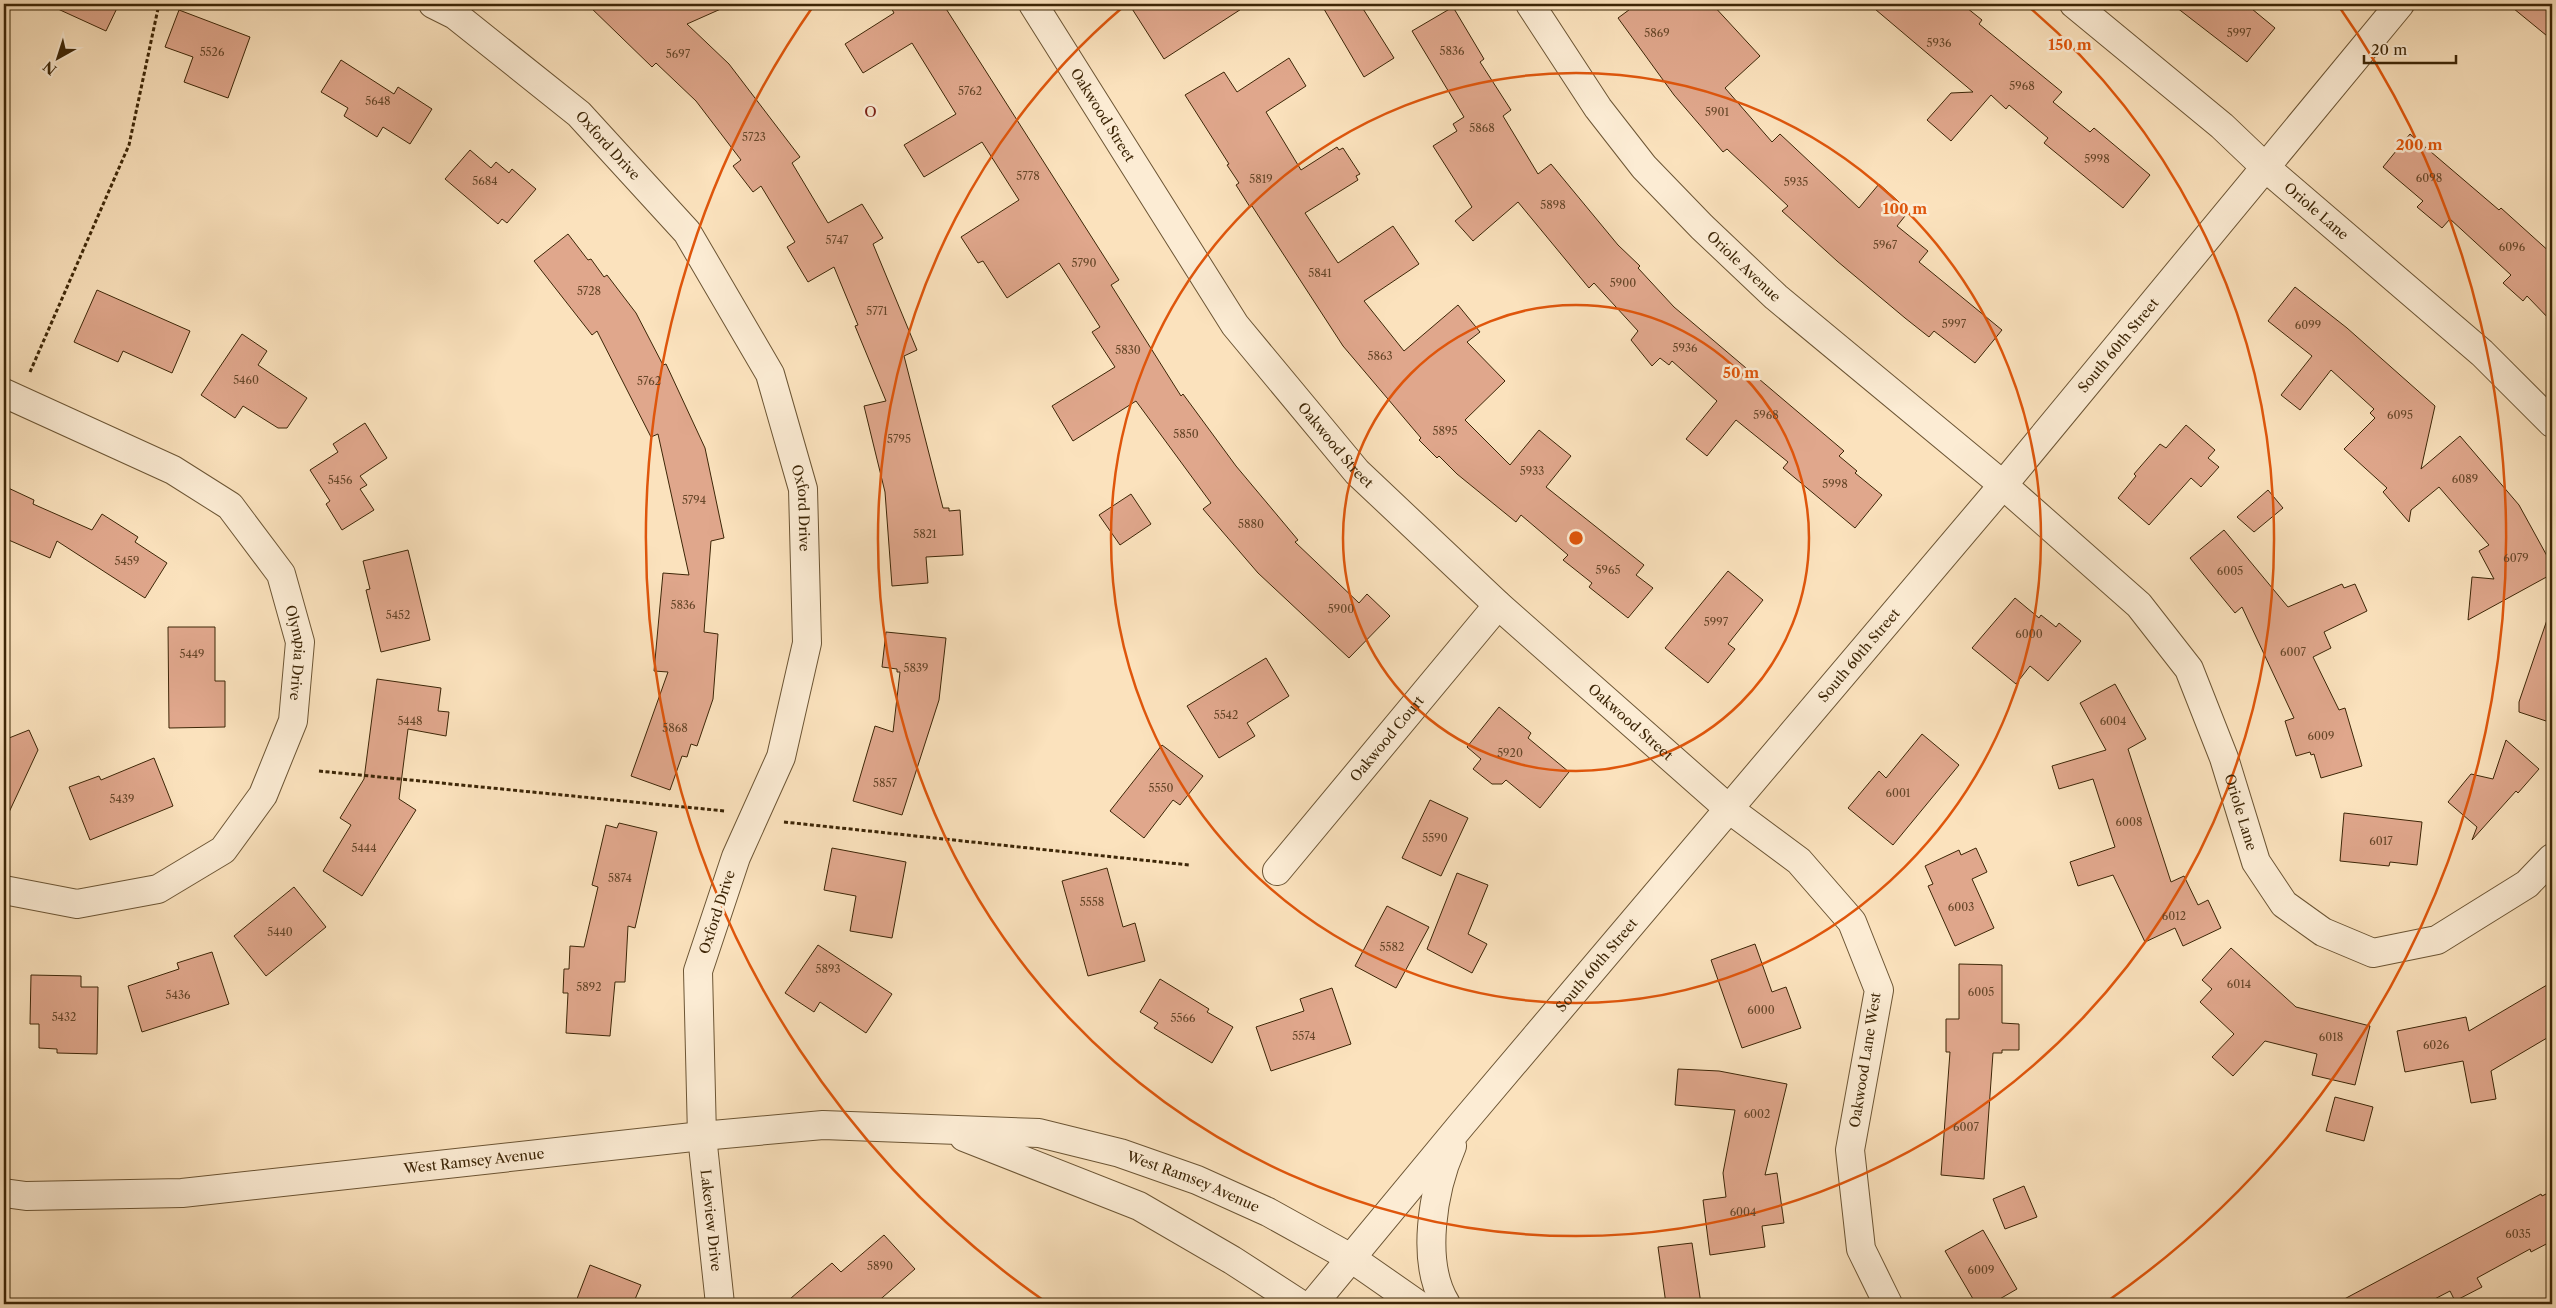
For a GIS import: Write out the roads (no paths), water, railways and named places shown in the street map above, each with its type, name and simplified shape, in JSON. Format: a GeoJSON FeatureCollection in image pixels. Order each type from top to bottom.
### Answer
{"type":"FeatureCollection","features":[{"type":"Feature","properties":{"kind":"street","name":"Oxford Drive"},"geometry":{"type":"LineString","coordinates":[[433,4],[455,15],[579,114],[687,232],[770,374],[803,489],[808,643],[781,757],[736,857],[698,971],[702,1136]]}},
{"type":"Feature","properties":{"kind":"street","name":"Oakwood Street"},"geometry":{"type":"LineString","coordinates":[[1033,4],[1235,325],[1357,472],[1498,605],[1729,809]]}},
{"type":"Feature","properties":{"kind":"street","name":"Oriole Avenue"},"geometry":{"type":"LineString","coordinates":[[1530,4],[1598,108],[1644,168],[1702,227],[1776,297],[2003,485]]}},
{"type":"Feature","properties":{"kind":"street","name":"Oriole Lane"},"geometry":{"type":"LineString","coordinates":[[2074,4],[2222,126],[2265,167],[2482,353],[2552,423]]}},
{"type":"Feature","properties":{"kind":"street","name":"South 60th Street"},"geometry":{"type":"LineString","coordinates":[[1313,1304],[1462,1124],[2003,485],[2400,4]]}},
{"type":"Feature","properties":{"kind":"street","name":"Olympia Drive"},"geometry":{"type":"LineString","coordinates":[[4,890],[77,904],[158,889],[223,850],[262,796],[293,721],[300,642],[281,574],[230,506],[173,470],[11,396]]}},
{"type":"Feature","properties":{"kind":"street","name":"Oriole Lane"},"geometry":{"type":"LineString","coordinates":[[2003,485],[2139,605],[2189,669],[2224,758],[2256,862],[2284,904],[2323,932],[2373,953],[2438,940],[2527,884],[2552,858]]}},
{"type":"Feature","properties":{"kind":"street","name":"Oakwood Court"},"geometry":{"type":"LineString","coordinates":[[1277,871],[1498,605]]}},
{"type":"Feature","properties":{"kind":"street","name":"Oakwood Lane West"},"geometry":{"type":"LineString","coordinates":[[1729,809],[1799,861],[1852,922],[1879,990],[1850,1150],[1861,1249],[1888,1304]]}},
{"type":"Feature","properties":{"kind":"street"},"geometry":{"type":"LineString","coordinates":[[1446,1304],[1435,1272],[1432,1214],[1442,1167],[1462,1124]]}},
{"type":"Feature","properties":{"kind":"street","name":"West Ramsey Avenue"},"geometry":{"type":"LineString","coordinates":[[4,1193],[26,1196],[182,1193],[702,1136],[823,1125],[1039,1133],[1120,1153],[1197,1180],[1268,1212],[1351,1258],[1417,1304]]}},
{"type":"Feature","properties":{"kind":"street","name":"West Ramsey Avenue"},"geometry":{"type":"LineString","coordinates":[[944,1129],[1139,1206],[1232,1260],[1300,1304]]}},
{"type":"Feature","properties":{"kind":"street","name":"Lakeview Drive"},"geometry":{"type":"LineString","coordinates":[[702,1136],[720,1304]]}},
{"type":"Feature","properties":{"kind":"district","name":"O"},"geometry":{"type":"Point","coordinates":[871,111]}}]}
